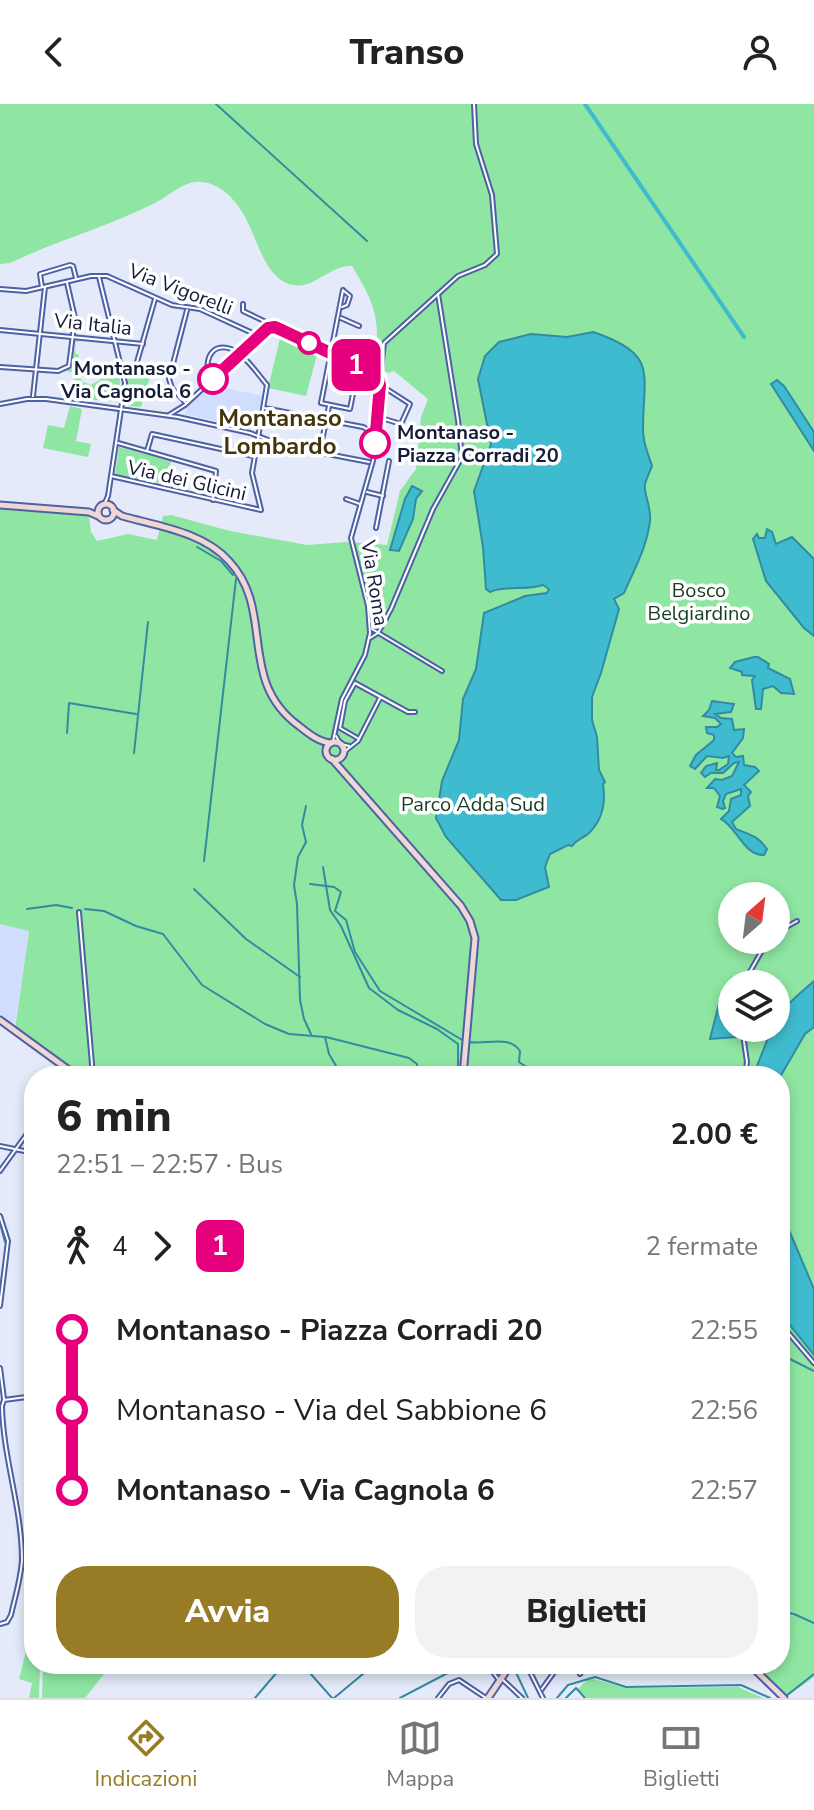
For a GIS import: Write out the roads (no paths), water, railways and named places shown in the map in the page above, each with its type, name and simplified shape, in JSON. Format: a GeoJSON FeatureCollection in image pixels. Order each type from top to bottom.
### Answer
{"type":"FeatureCollection","features":[{"type":"Feature","properties":{"kind":"street"},"geometry":{"type":"LineString","coordinates":[[379,379],[384,343],[458,276],[485,265],[497,254],[492,195],[476,144],[474,104]]}},
{"type":"Feature","properties":{"kind":"street"},"geometry":{"type":"LineString","coordinates":[[33,399],[44,287],[40,274],[70,265],[76,279]]}},
{"type":"Feature","properties":{"kind":"street"},"geometry":{"type":"LineString","coordinates":[[99,276],[125,387],[105,520],[122,516]]}},
{"type":"Feature","properties":{"kind":"street","name":"Via Vigorelli"},"geometry":{"type":"LineString","coordinates":[[0,289],[26,291],[76,279],[113,277],[155,297],[187,309],[197,308],[259,336]]}},
{"type":"Feature","properties":{"kind":"street"},"geometry":{"type":"LineString","coordinates":[[0,367],[58,371],[69,366],[75,318],[66,281]]}},
{"type":"Feature","properties":{"kind":"street"},"geometry":{"type":"LineString","coordinates":[[341,308],[347,305],[350,296],[343,290],[321,403],[350,409],[359,366]]}},
{"type":"Feature","properties":{"kind":"street"},"geometry":{"type":"LineString","coordinates":[[370,638],[386,619],[409,572],[433,509],[462,457],[438,294]]}},
{"type":"Feature","properties":{"kind":"street"},"geometry":{"type":"LineString","coordinates":[[123,374],[135,370],[155,297]]}},
{"type":"Feature","properties":{"kind":"street"},"geometry":{"type":"LineString","coordinates":[[243,304],[242,311],[270,327],[374,373],[379,379]]}},
{"type":"Feature","properties":{"kind":"street"},"geometry":{"type":"LineString","coordinates":[[186,404],[171,386],[169,376],[187,309]]}},
{"type":"Feature","properties":{"kind":"street"},"geometry":{"type":"LineString","coordinates":[[340,317],[359,326]]}},
{"type":"Feature","properties":{"kind":"street"},"geometry":{"type":"LineString","coordinates":[[166,415],[186,404],[270,327]]}},
{"type":"Feature","properties":{"kind":"street","name":"Via Italia"},"geometry":{"type":"LineString","coordinates":[[0,330],[143,344]]}},
{"type":"Feature","properties":{"kind":"street"},"geometry":{"type":"LineString","coordinates":[[147,451],[152,434],[254,456],[267,385],[239,355],[225,347],[211,353],[206,366],[212,380]]}},
{"type":"Feature","properties":{"kind":"street","name":"Via Roma"},"geometry":{"type":"LineString","coordinates":[[332,742],[342,699],[365,655],[373,627],[351,541],[366,492],[370,462],[374,457],[379,379]]}},
{"type":"Feature","properties":{"kind":"street"},"geometry":{"type":"LineString","coordinates":[[378,417],[401,424],[410,402],[380,385]]}},
{"type":"Feature","properties":{"kind":"street"},"geometry":{"type":"LineString","coordinates":[[0,404],[33,399],[166,415],[257,436],[281,445],[370,462]]}},
{"type":"Feature","properties":{"kind":"street"},"geometry":{"type":"LineString","coordinates":[[178,417],[186,404]]}},
{"type":"Feature","properties":{"kind":"street"},"geometry":{"type":"LineString","coordinates":[[320,452],[329,405]]}},
{"type":"Feature","properties":{"kind":"street"},"geometry":{"type":"LineString","coordinates":[[262,408],[365,427],[376,433]]}},
{"type":"Feature","properties":{"kind":"street"},"geometry":{"type":"LineString","coordinates":[[177,411],[178,417]]}},
{"type":"Feature","properties":{"kind":"street"},"geometry":{"type":"LineString","coordinates":[[182,413],[188,419]]}},
{"type":"Feature","properties":{"kind":"street"},"geometry":{"type":"LineString","coordinates":[[116,443],[216,471],[213,500]]}},
{"type":"Feature","properties":{"kind":"street","name":"Via dei Glicini"},"geometry":{"type":"LineString","coordinates":[[111,476],[257,510],[262,508],[252,474],[254,456]]}},
{"type":"Feature","properties":{"kind":"street"},"geometry":{"type":"LineString","coordinates":[[376,528],[389,461]]}},
{"type":"Feature","properties":{"kind":"street"},"geometry":{"type":"LineString","coordinates":[[366,492],[383,496]]}},
{"type":"Feature","properties":{"kind":"street"},"geometry":{"type":"LineString","coordinates":[[346,499],[362,505]]}},
{"type":"Feature","properties":{"kind":"street"},"geometry":{"type":"LineString","coordinates":[[0,505],[89,512],[105,509],[202,540],[228,559],[250,596],[260,663],[268,690],[283,713],[315,738],[461,906],[470,921],[475,955],[464,1066]]}},
{"type":"Feature","properties":{"kind":"street"},"geometry":{"type":"LineString","coordinates":[[105,509],[111,518]]}},
{"type":"Feature","properties":{"kind":"street"},"geometry":{"type":"LineString","coordinates":[[369,609],[386,619]]}},
{"type":"Feature","properties":{"kind":"street"},"geometry":{"type":"LineString","coordinates":[[386,619],[373,627],[442,671]]}},
{"type":"Feature","properties":{"kind":"street"},"geometry":{"type":"LineString","coordinates":[[359,739],[340,728],[348,695],[355,683],[408,712],[415,712]]}},
{"type":"Feature","properties":{"kind":"street"},"geometry":{"type":"LineString","coordinates":[[332,759],[343,755],[359,739],[381,697]]}},
{"type":"Feature","properties":{"kind":"street"},"geometry":{"type":"LineString","coordinates":[[335,734],[341,744],[342,769]]}},
{"type":"Feature","properties":{"kind":"street"},"geometry":{"type":"LineString","coordinates":[[315,738],[350,746]]}},
{"type":"Feature","properties":{"kind":"street"},"geometry":{"type":"LineString","coordinates":[[326,752],[332,742]]}},
{"type":"Feature","properties":{"kind":"street"},"geometry":{"type":"LineString","coordinates":[[79,912],[92,1066]]}},
{"type":"Feature","properties":{"kind":"street"},"geometry":{"type":"LineString","coordinates":[[790,925],[797,921]]}},
{"type":"Feature","properties":{"kind":"street"},"geometry":{"type":"LineString","coordinates":[[0,1020],[59,1066]]}},
{"type":"Feature","properties":{"kind":"street"},"geometry":{"type":"LineString","coordinates":[[744,1042],[746,1066]]}},
{"type":"Feature","properties":{"kind":"street"},"geometry":{"type":"LineString","coordinates":[[0,1171],[24,1138]]}},
{"type":"Feature","properties":{"kind":"street"},"geometry":{"type":"LineString","coordinates":[[0,1146],[24,1151]]}},
{"type":"Feature","properties":{"kind":"street"},"geometry":{"type":"LineString","coordinates":[[0,1216],[8,1244],[0,1306]]}},
{"type":"Feature","properties":{"kind":"street"},"geometry":{"type":"LineString","coordinates":[[0,1242],[8,1244]]}},
{"type":"Feature","properties":{"kind":"street"},"geometry":{"type":"LineString","coordinates":[[790,1335],[814,1363]]}},
{"type":"Feature","properties":{"kind":"street"},"geometry":{"type":"LineString","coordinates":[[0,1368],[4,1400],[2,1424],[20,1525],[22,1564],[11,1615],[7,1622],[0,1624]]}},
{"type":"Feature","properties":{"kind":"street"},"geometry":{"type":"LineString","coordinates":[[4,1400],[24,1397]]}},
{"type":"Feature","properties":{"kind":"street"},"geometry":{"type":"LineString","coordinates":[[496,1674],[522,1698]]}},
{"type":"Feature","properties":{"kind":"street"},"geometry":{"type":"LineString","coordinates":[[438,1698],[449,1684],[459,1680],[487,1698],[506,1674]]}},
{"type":"Feature","properties":{"kind":"street"},"geometry":{"type":"LineString","coordinates":[[532,1674],[543,1698]]}},
{"type":"Feature","properties":{"kind":"street"},"geometry":{"type":"LineString","coordinates":[[541,1691],[553,1674]]}},
{"type":"Feature","properties":{"kind":"street"},"geometry":{"type":"LineString","coordinates":[[759,1674],[782,1698]]}},
{"type":"Feature","properties":{"kind":"water"},"geometry":{"type":"Polygon","coordinates":[[[593,332],[629,349],[643,368],[643,435],[652,466],[645,487],[650,521],[643,549],[624,593],[614,599],[619,609],[592,697],[599,770],[605,782],[600,817],[593,829],[572,846],[550,854],[545,867],[549,887],[516,900],[501,900],[446,837],[436,818],[442,781],[459,740],[463,699],[476,669],[484,613],[525,596],[547,593],[549,589],[543,585],[490,592],[486,589],[474,491],[491,444],[478,379],[485,356],[499,342],[531,334],[567,337],[593,332]]]}},
{"type":"Feature","properties":{"kind":"water"},"geometry":{"type":"Polygon","coordinates":[[[777,380],[814,432],[814,451],[771,384],[777,380]]]}},
{"type":"Feature","properties":{"kind":"water"},"geometry":{"type":"Polygon","coordinates":[[[412,486],[422,491],[416,499],[413,519],[399,551],[390,550],[405,499],[412,486]]]}},
{"type":"Feature","properties":{"kind":"water"},"geometry":{"type":"Polygon","coordinates":[[[767,529],[772,532],[776,544],[792,537],[814,559],[814,636],[766,581],[753,539],[757,534],[759,538],[765,538],[767,529]]]}},
{"type":"Feature","properties":{"kind":"water"},"geometry":{"type":"Polygon","coordinates":[[[754,657],[790,679],[794,694],[781,693],[773,686],[763,689],[761,709],[756,709],[752,680],[755,676],[742,675],[742,672],[730,668],[735,662],[754,657]]]}},
{"type":"Feature","properties":{"kind":"water"},"geometry":{"type":"Polygon","coordinates":[[[712,701],[734,704],[731,712],[715,714],[732,719],[734,730],[744,729],[743,738],[732,753],[736,757],[743,756],[744,765],[759,771],[744,785],[751,792],[748,796],[750,806],[732,822],[736,829],[763,844],[767,849],[764,855],[751,851],[721,819],[729,811],[731,799],[741,795],[741,789],[726,794],[723,801],[725,808],[722,809],[717,807],[720,796],[714,788],[707,788],[715,779],[732,776],[739,762],[723,773],[711,773],[705,777],[701,773],[706,766],[717,763],[716,770],[719,770],[728,764],[729,756],[707,756],[695,769],[690,766],[696,755],[714,740],[714,735],[707,733],[706,727],[721,724],[715,718],[703,716],[712,701]]]}},
{"type":"Feature","properties":{"kind":"water"},"geometry":{"type":"Polygon","coordinates":[[[814,981],[814,1027],[805,1034],[786,1066],[757,1066],[766,1042],[790,1042],[790,1002],[814,981]]]}},
{"type":"Feature","properties":{"kind":"water"},"geometry":{"type":"Polygon","coordinates":[[[718,1008],[718,1038],[710,1039],[718,1008]]]}},
{"type":"Feature","properties":{"kind":"water"},"geometry":{"type":"Polygon","coordinates":[[[790,1233],[814,1289],[814,1355],[790,1325],[790,1233]]]}},
{"type":"Feature","properties":{"kind":"waterway"},"geometry":{"type":"LineString","coordinates":[[216,104],[367,241]]}},
{"type":"Feature","properties":{"kind":"waterway"},"geometry":{"type":"LineString","coordinates":[[585,104],[744,337]]}},
{"type":"Feature","properties":{"kind":"waterway"},"geometry":{"type":"LineString","coordinates":[[197,547],[221,561],[233,575]]}},
{"type":"Feature","properties":{"kind":"waterway"},"geometry":{"type":"LineString","coordinates":[[204,861],[236,579]]}},
{"type":"Feature","properties":{"kind":"waterway"},"geometry":{"type":"LineString","coordinates":[[134,753],[148,622]]}},
{"type":"Feature","properties":{"kind":"waterway"},"geometry":{"type":"LineString","coordinates":[[67,733],[69,703],[136,714]]}},
{"type":"Feature","properties":{"kind":"waterway"},"geometry":{"type":"LineString","coordinates":[[306,806],[302,825],[306,842],[298,857],[294,885],[300,1000],[311,1034]]}},
{"type":"Feature","properties":{"kind":"waterway"},"geometry":{"type":"LineString","coordinates":[[323,867],[330,910],[341,926],[369,988],[398,1010],[437,1029],[458,1044],[458,1066]]}},
{"type":"Feature","properties":{"kind":"waterway"},"geometry":{"type":"LineString","coordinates":[[310,884],[334,887],[341,892],[335,911],[346,920],[355,952],[380,991],[464,1041],[502,1042],[515,1046],[520,1051],[519,1062],[525,1066]]}},
{"type":"Feature","properties":{"kind":"waterway"},"geometry":{"type":"LineString","coordinates":[[194,889],[246,939],[300,977]]}},
{"type":"Feature","properties":{"kind":"waterway"},"geometry":{"type":"LineString","coordinates":[[27,909],[56,905],[72,908]]}},
{"type":"Feature","properties":{"kind":"waterway"},"geometry":{"type":"LineString","coordinates":[[85,909],[104,911],[163,934],[202,985],[265,1024],[289,1034],[325,1037],[336,1066]]}},
{"type":"Feature","properties":{"kind":"waterway"},"geometry":{"type":"LineString","coordinates":[[326,1037],[409,1058],[417,1066]]}},
{"type":"Feature","properties":{"kind":"waterway"},"geometry":{"type":"LineString","coordinates":[[0,1223],[5,1242]]}},
{"type":"Feature","properties":{"kind":"waterway"},"geometry":{"type":"LineString","coordinates":[[790,1359],[814,1371]]}},
{"type":"Feature","properties":{"kind":"waterway"},"geometry":{"type":"LineString","coordinates":[[790,1613],[814,1623]]}},
{"type":"Feature","properties":{"kind":"waterway"},"geometry":{"type":"LineString","coordinates":[[255,1698],[275,1674]]}},
{"type":"Feature","properties":{"kind":"waterway"},"geometry":{"type":"LineString","coordinates":[[311,1674],[332,1698]]}},
{"type":"Feature","properties":{"kind":"waterway"},"geometry":{"type":"LineString","coordinates":[[334,1698],[363,1674]]}},
{"type":"Feature","properties":{"kind":"waterway"},"geometry":{"type":"LineString","coordinates":[[400,1698],[446,1674]]}},
{"type":"Feature","properties":{"kind":"waterway"},"geometry":{"type":"LineString","coordinates":[[517,1674],[528,1698]]}},
{"type":"Feature","properties":{"kind":"waterway"},"geometry":{"type":"LineString","coordinates":[[786,1696],[814,1674]]}},
{"type":"Feature","properties":{"kind":"waterway"},"geometry":{"type":"LineString","coordinates":[[557,1698],[568,1685],[595,1677],[626,1687],[741,1685],[770,1698]]}},
{"type":"Feature","properties":{"kind":"waterway"},"geometry":{"type":"LineString","coordinates":[[566,1698],[576,1688],[585,1698]]}},
{"type":"Feature","properties":{"kind":"place","name":"Montanaso - Via Cagnola 6"},"geometry":{"type":"Point","coordinates":[213,379]}},
{"type":"Feature","properties":{"kind":"place","name":"Montanaso - Piazza Corradi 20"},"geometry":{"type":"Point","coordinates":[375,443]}},
{"type":"Feature","properties":{"kind":"district","name":"Montanaso Lombardo"},"geometry":{"type":"Point","coordinates":[280,432]}},
{"type":"Feature","properties":{"kind":"park label","name":"Bosco Belgiardino"},"geometry":{"type":"Point","coordinates":[699,602]}},
{"type":"Feature","properties":{"kind":"park label","name":"Parco Adda Sud"},"geometry":{"type":"Point","coordinates":[473,804]}}]}
